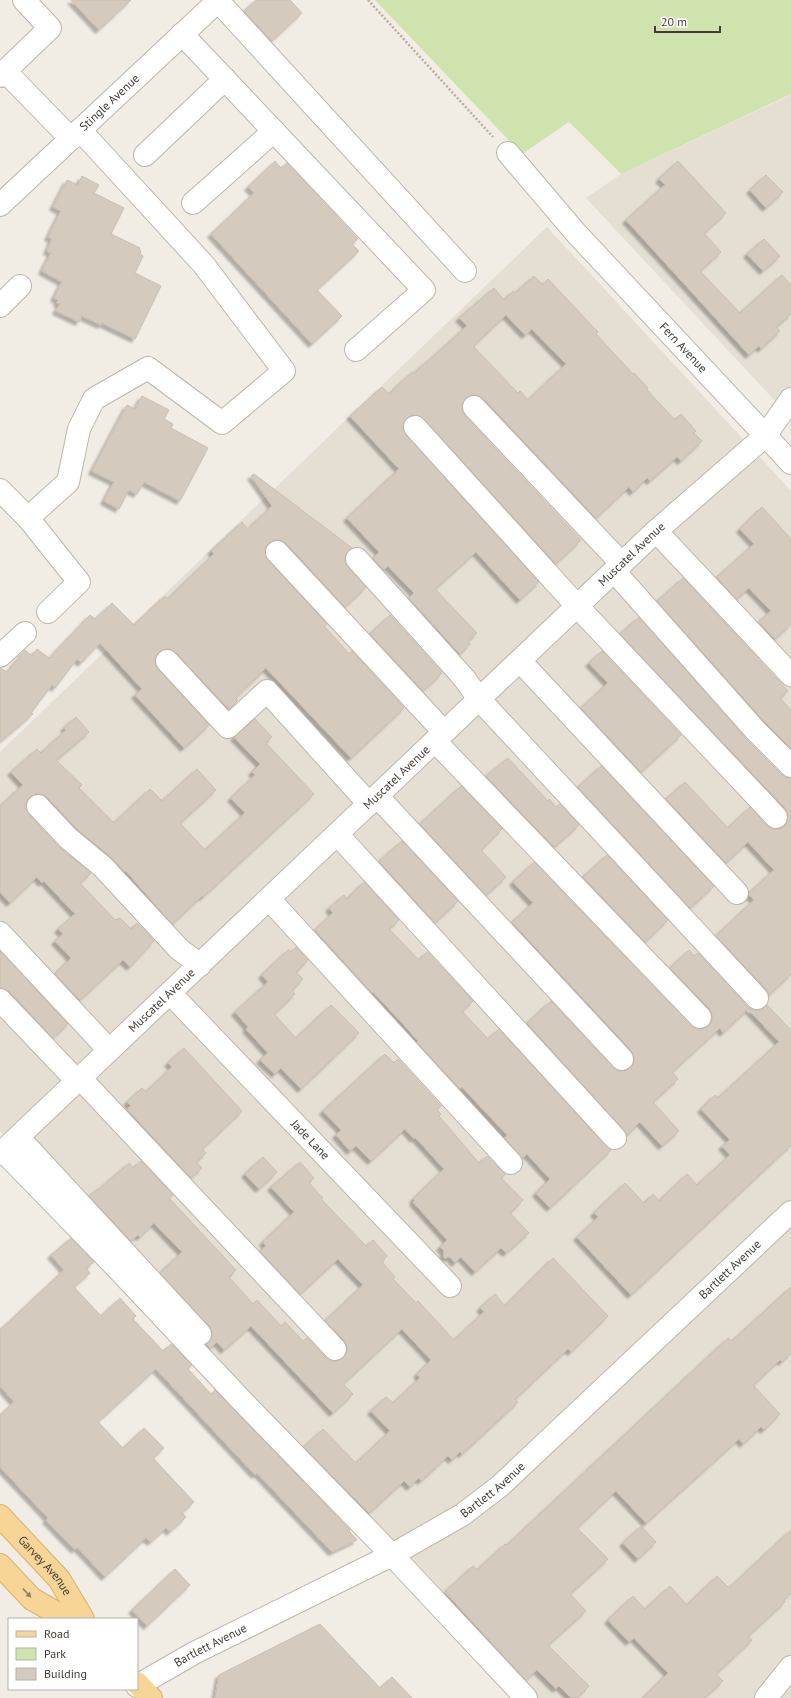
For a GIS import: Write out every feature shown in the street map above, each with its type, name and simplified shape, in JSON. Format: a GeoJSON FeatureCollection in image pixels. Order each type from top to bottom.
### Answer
{"type":"FeatureCollection","features":[{"type":"Feature","properties":{"kind":"main road","name":"Garvey Avenue"},"geometry":{"type":"LineString","coordinates":[[0,1516],[59,1579],[82,1618]]}},
{"type":"Feature","properties":{"kind":"main road","name":"Garvey Avenue"},"geometry":{"type":"LineString","coordinates":[[0,1565],[32,1599],[65,1618]]}},
{"type":"Feature","properties":{"kind":"street"},"geometry":{"type":"LineString","coordinates":[[24,0],[50,28],[3,74],[76,134],[204,265],[284,371],[222,423],[148,368],[94,399],[79,429],[68,482],[28,518]]}},
{"type":"Feature","properties":{"kind":"street"},"geometry":{"type":"LineString","coordinates":[[218,0],[465,271]]}},
{"type":"Feature","properties":{"kind":"street","name":"Stingle Avenue"},"geometry":{"type":"LineString","coordinates":[[0,205],[218,0]]}},
{"type":"Feature","properties":{"kind":"street"},"geometry":{"type":"LineString","coordinates":[[182,34],[424,290],[356,350]]}},
{"type":"Feature","properties":{"kind":"street"},"geometry":{"type":"LineString","coordinates":[[145,155],[226,79]]}},
{"type":"Feature","properties":{"kind":"street"},"geometry":{"type":"LineString","coordinates":[[193,203],[274,131]]}},
{"type":"Feature","properties":{"kind":"street","name":"Fern Avenue"},"geometry":{"type":"LineString","coordinates":[[508,153],[576,233],[791,463]]}},
{"type":"Feature","properties":{"kind":"street"},"geometry":{"type":"LineString","coordinates":[[0,306],[20,286]]}},
{"type":"Feature","properties":{"kind":"street","name":"Muscatel Avenue"},"geometry":{"type":"LineString","coordinates":[[7,1147],[656,531],[765,436],[791,399]]}},
{"type":"Feature","properties":{"kind":"street"},"geometry":{"type":"LineString","coordinates":[[474,407],[618,567],[756,730],[791,766]]}},
{"type":"Feature","properties":{"kind":"street"},"geometry":{"type":"LineString","coordinates":[[415,427],[577,606],[776,817]]}},
{"type":"Feature","properties":{"kind":"street"},"geometry":{"type":"LineString","coordinates":[[0,490],[28,518],[79,582],[48,612]]}},
{"type":"Feature","properties":{"kind":"street"},"geometry":{"type":"LineString","coordinates":[[656,531],[791,675]]}},
{"type":"Feature","properties":{"kind":"street"},"geometry":{"type":"LineString","coordinates":[[278,552],[440,737],[700,1017]]}},
{"type":"Feature","properties":{"kind":"street"},"geometry":{"type":"LineString","coordinates":[[357,558],[464,678],[480,699],[757,998]]}},
{"type":"Feature","properties":{"kind":"street"},"geometry":{"type":"LineString","coordinates":[[0,656],[25,633]]}},
{"type":"Feature","properties":{"kind":"street"},"geometry":{"type":"LineString","coordinates":[[168,661],[228,727],[267,691],[622,1059]]}},
{"type":"Feature","properties":{"kind":"street"},"geometry":{"type":"LineString","coordinates":[[520,661],[737,894]]}},
{"type":"Feature","properties":{"kind":"street"},"geometry":{"type":"LineString","coordinates":[[38,806],[68,838],[103,867],[179,949],[200,965]]}},
{"type":"Feature","properties":{"kind":"street"},"geometry":{"type":"LineString","coordinates":[[337,834],[615,1138]]}},
{"type":"Feature","properties":{"kind":"street"},"geometry":{"type":"LineString","coordinates":[[269,899],[511,1163]]}},
{"type":"Feature","properties":{"kind":"street"},"geometry":{"type":"LineString","coordinates":[[0,933],[109,1050]]}},
{"type":"Feature","properties":{"kind":"street","name":"Jade Lane"},"geometry":{"type":"LineString","coordinates":[[170,993],[450,1286]]}},
{"type":"Feature","properties":{"kind":"street"},"geometry":{"type":"LineString","coordinates":[[0,1000],[79,1079],[335,1349]]}},
{"type":"Feature","properties":{"kind":"street"},"geometry":{"type":"LineString","coordinates":[[7,1147],[200,1334]]}},
{"type":"Feature","properties":{"kind":"street"},"geometry":{"type":"LineString","coordinates":[[7,1147],[118,1269],[250,1410],[392,1555],[526,1698]]}},
{"type":"Feature","properties":{"kind":"street","name":"Bartlett Avenue"},"geometry":{"type":"LineString","coordinates":[[138,1689],[194,1653],[392,1555],[462,1515],[500,1486],[791,1212]]}},
{"type":"Feature","properties":{"kind":"street"},"geometry":{"type":"LineString","coordinates":[[766,1698],[791,1667]]}},
{"type":"Feature","properties":{"kind":"path"},"geometry":{"type":"LineString","coordinates":[[368,0],[508,153]]}},
{"type":"Feature","properties":{"kind":"shaded area"},"geometry":{"type":"Polygon","coordinates":[[[791,95],[791,418],[586,198],[621,174],[791,95]]]}},
{"type":"Feature","properties":{"kind":"shaded area"},"geometry":{"type":"Polygon","coordinates":[[[547,227],[791,491],[791,1698],[537,1698],[416,1566],[216,1360],[0,1131],[0,752],[547,227]]]}},
{"type":"Feature","properties":{"kind":"green space"},"geometry":{"type":"Polygon","coordinates":[[[375,0],[791,0],[791,94],[621,174],[569,122],[522,154],[375,0]]]}},
{"type":"Feature","properties":{"kind":"building"},"geometry":{"type":"Polygon","coordinates":[[[71,0],[131,0],[99,30],[71,0]]]}},
{"type":"Feature","properties":{"kind":"building"},"geometry":{"type":"Polygon","coordinates":[[[256,0],[290,0],[302,13],[272,41],[244,11],[256,0]]]}},
{"type":"Feature","properties":{"kind":"building"},"geometry":{"type":"Polygon","coordinates":[[[275,161],[281,168],[287,163],[358,239],[352,244],[359,251],[317,290],[342,316],[312,344],[211,234],[254,193],[248,187],[275,161]]]}},
{"type":"Feature","properties":{"kind":"building"},"geometry":{"type":"Polygon","coordinates":[[[678,161],[726,213],[704,233],[721,252],[700,271],[740,313],[782,275],[791,285],[791,314],[776,327],[780,331],[761,349],[759,346],[749,355],[626,220],[665,185],[659,179],[678,161]]]}},
{"type":"Feature","properties":{"kind":"building"},"geometry":{"type":"Polygon","coordinates":[[[766,175],[783,192],[766,208],[750,190],[766,175]]]}},
{"type":"Feature","properties":{"kind":"building"},"geometry":{"type":"Polygon","coordinates":[[[82,176],[99,185],[94,193],[124,208],[111,234],[140,248],[140,254],[143,256],[135,273],[161,286],[135,339],[102,323],[101,325],[82,316],[79,322],[56,311],[60,304],[57,303],[58,300],[54,298],[62,282],[42,271],[51,253],[47,251],[52,239],[48,237],[61,211],[53,207],[67,180],[78,185],[82,176]]]}},
{"type":"Feature","properties":{"kind":"building"},"geometry":{"type":"Polygon","coordinates":[[[764,239],[780,256],[763,271],[747,254],[764,239]]]}},
{"type":"Feature","properties":{"kind":"building"},"geometry":{"type":"Polygon","coordinates":[[[534,276],[543,285],[548,279],[598,332],[596,334],[648,388],[647,390],[675,420],[681,414],[696,431],[694,433],[702,441],[681,461],[677,457],[650,481],[647,478],[633,492],[629,487],[596,518],[483,398],[477,395],[471,395],[466,398],[462,404],[462,410],[465,416],[581,540],[556,564],[424,419],[418,415],[412,415],[407,418],[403,424],[403,430],[406,435],[539,582],[520,600],[476,552],[435,589],[477,633],[468,641],[470,644],[460,654],[409,598],[414,593],[388,566],[384,570],[373,558],[379,552],[347,518],[399,469],[350,416],[382,387],[389,394],[412,372],[413,374],[427,362],[467,326],[459,318],[494,288],[504,300],[513,291],[515,293],[534,276]],[[506,315],[473,346],[518,393],[520,391],[528,400],[566,364],[532,329],[525,335],[506,315]]]}},
{"type":"Feature","properties":{"kind":"building"},"geometry":{"type":"Polygon","coordinates":[[[142,396],[169,410],[164,419],[173,424],[171,428],[208,448],[180,501],[144,482],[137,494],[129,490],[119,509],[104,501],[114,482],[92,471],[127,405],[135,409],[142,396]]]}},
{"type":"Feature","properties":{"kind":"building"},"geometry":{"type":"Polygon","coordinates":[[[254,474],[352,548],[345,555],[345,562],[366,587],[345,607],[286,543],[280,540],[274,540],[265,548],[265,554],[268,560],[327,624],[324,626],[349,654],[352,651],[404,708],[351,758],[266,668],[236,697],[237,701],[229,709],[176,653],[171,649],[165,649],[159,652],[155,657],[155,663],[158,669],[209,725],[184,748],[135,695],[142,689],[100,643],[81,663],[77,659],[55,688],[52,685],[31,713],[33,714],[0,742],[0,668],[7,672],[25,650],[32,656],[37,649],[49,658],[90,615],[95,619],[112,603],[134,625],[165,596],[168,599],[214,554],[211,551],[242,522],[248,529],[272,506],[251,476],[254,474]]]}},
{"type":"Feature","properties":{"kind":"building"},"geometry":{"type":"Polygon","coordinates":[[[762,507],[791,539],[791,624],[775,639],[759,622],[771,611],[749,588],[736,599],[717,577],[754,544],[740,529],[762,507]]]}},
{"type":"Feature","properties":{"kind":"building"},"geometry":{"type":"Polygon","coordinates":[[[683,578],[788,691],[780,698],[791,710],[791,748],[765,722],[657,601],[683,578]]]}},
{"type":"Feature","properties":{"kind":"building"},"geometry":{"type":"Polygon","coordinates":[[[390,615],[442,673],[423,691],[370,634],[390,615]]]}},
{"type":"Feature","properties":{"kind":"building"},"geometry":{"type":"Polygon","coordinates":[[[639,617],[747,740],[782,775],[791,778],[791,974],[769,995],[766,989],[716,936],[754,900],[749,893],[774,870],[748,842],[726,863],[666,799],[685,782],[728,828],[750,807],[767,826],[773,829],[779,829],[785,826],[788,820],[788,814],[785,808],[620,634],[639,617]]]}},
{"type":"Feature","properties":{"kind":"building"},"geometry":{"type":"Polygon","coordinates":[[[602,651],[681,735],[641,772],[581,708],[608,683],[589,663],[602,651]]]}},
{"type":"Feature","properties":{"kind":"building"},"geometry":{"type":"Polygon","coordinates":[[[76,717],[89,732],[56,760],[82,785],[79,788],[114,823],[150,789],[162,801],[197,769],[216,790],[180,823],[205,850],[245,813],[231,798],[255,775],[252,772],[260,764],[234,737],[255,719],[272,737],[266,743],[314,794],[172,924],[126,871],[125,872],[111,857],[77,829],[47,797],[41,794],[36,794],[30,797],[26,803],[26,809],[29,815],[59,847],[91,873],[80,883],[115,920],[120,918],[131,929],[137,923],[154,941],[130,967],[123,960],[80,1000],[55,974],[71,958],[55,941],[63,934],[58,929],[75,914],[44,881],[42,883],[37,877],[10,903],[0,892],[0,806],[23,785],[11,772],[37,749],[41,753],[66,730],[64,728],[76,717]]]}},
{"type":"Feature","properties":{"kind":"building"},"geometry":{"type":"Polygon","coordinates":[[[508,758],[548,801],[549,799],[556,807],[560,804],[579,825],[554,847],[486,776],[508,758]]]}},
{"type":"Feature","properties":{"kind":"building"},"geometry":{"type":"Polygon","coordinates":[[[601,766],[714,886],[690,908],[578,787],[601,766]]]}},
{"type":"Feature","properties":{"kind":"building"},"geometry":{"type":"Polygon","coordinates":[[[461,786],[502,829],[481,850],[506,877],[486,895],[420,824],[461,786]]]}},
{"type":"Feature","properties":{"kind":"building"},"geometry":{"type":"Polygon","coordinates":[[[402,841],[458,901],[435,923],[379,861],[402,841]]]}},
{"type":"Feature","properties":{"kind":"building"},"geometry":{"type":"Polygon","coordinates":[[[607,855],[668,920],[645,942],[583,877],[607,855]]]}},
{"type":"Feature","properties":{"kind":"building"},"geometry":{"type":"Polygon","coordinates":[[[534,862],[691,1026],[696,1029],[703,1029],[712,1021],[712,1014],[709,1008],[670,968],[689,950],[694,956],[698,953],[748,1007],[753,1010],[759,1010],[767,1005],[791,1030],[791,1145],[631,1295],[577,1237],[598,1217],[594,1213],[625,1183],[644,1203],[653,1194],[659,1201],[687,1174],[697,1185],[730,1155],[722,1146],[730,1140],[701,1109],[715,1095],[718,1098],[779,1042],[748,1009],[723,1033],[720,1028],[672,1072],[678,1079],[653,1102],[679,1131],[662,1146],[640,1122],[627,1135],[527,1023],[551,1001],[613,1068],[619,1071],[624,1071],[630,1068],[634,1063],[634,1057],[631,1050],[512,922],[533,903],[513,882],[534,862]]]}},
{"type":"Feature","properties":{"kind":"building"},"geometry":{"type":"Polygon","coordinates":[[[364,882],[399,920],[389,929],[419,960],[427,952],[473,1001],[462,1011],[488,1039],[499,1029],[611,1150],[550,1208],[536,1193],[550,1179],[527,1154],[522,1158],[505,1138],[507,1135],[462,1087],[460,1089],[417,1042],[418,1041],[405,1026],[373,992],[372,993],[315,930],[333,913],[329,908],[344,895],[347,899],[364,882]]]}},
{"type":"Feature","properties":{"kind":"building"},"geometry":{"type":"Polygon","coordinates":[[[296,947],[308,960],[296,972],[303,979],[292,990],[295,994],[274,1014],[296,1038],[331,1005],[359,1033],[301,1089],[281,1068],[275,1074],[260,1060],[268,1053],[246,1029],[248,1027],[235,1012],[268,982],[262,975],[288,950],[291,952],[296,947]]]}},
{"type":"Feature","properties":{"kind":"building"},"geometry":{"type":"Polygon","coordinates":[[[0,951],[68,1024],[53,1038],[9,991],[0,988],[0,951]]]}},
{"type":"Feature","properties":{"kind":"building"},"geometry":{"type":"Polygon","coordinates":[[[184,1048],[242,1111],[202,1149],[206,1153],[196,1162],[202,1168],[191,1178],[127,1109],[131,1106],[127,1102],[142,1088],[146,1092],[172,1067],[168,1063],[184,1048]]]}},
{"type":"Feature","properties":{"kind":"building"},"geometry":{"type":"Polygon","coordinates":[[[385,1054],[394,1063],[398,1059],[441,1106],[437,1110],[441,1114],[439,1116],[479,1163],[487,1156],[506,1174],[501,1178],[523,1200],[510,1213],[529,1233],[506,1253],[501,1248],[475,1272],[461,1257],[455,1263],[450,1257],[444,1258],[444,1251],[440,1247],[447,1240],[413,1202],[415,1200],[413,1199],[444,1169],[415,1137],[414,1139],[405,1129],[371,1161],[356,1146],[350,1151],[336,1135],[341,1130],[323,1111],[385,1054]]]}},
{"type":"Feature","properties":{"kind":"building"},"geometry":{"type":"Polygon","coordinates":[[[263,1157],[277,1172],[259,1189],[245,1174],[263,1157]]]}},
{"type":"Feature","properties":{"kind":"building"},"geometry":{"type":"Polygon","coordinates":[[[141,1161],[173,1195],[169,1198],[236,1270],[229,1277],[253,1304],[257,1300],[281,1326],[285,1322],[303,1341],[307,1338],[326,1358],[331,1361],[337,1361],[343,1358],[347,1353],[347,1347],[344,1340],[325,1321],[363,1285],[338,1259],[300,1294],[260,1251],[266,1246],[263,1242],[294,1212],[271,1187],[300,1162],[314,1178],[309,1183],[323,1198],[321,1199],[366,1246],[373,1240],[387,1256],[382,1262],[395,1277],[393,1279],[416,1303],[418,1301],[454,1340],[484,1312],[480,1308],[495,1294],[505,1306],[553,1258],[608,1316],[571,1352],[568,1349],[515,1399],[518,1402],[462,1454],[460,1452],[452,1460],[448,1456],[421,1481],[419,1478],[410,1487],[404,1481],[369,1513],[304,1447],[323,1429],[356,1463],[390,1431],[371,1411],[386,1397],[393,1403],[420,1378],[417,1374],[431,1360],[402,1329],[343,1384],[353,1394],[333,1413],[251,1326],[224,1350],[217,1342],[210,1348],[206,1344],[212,1337],[212,1332],[209,1326],[160,1273],[182,1252],[154,1223],[140,1237],[138,1235],[131,1241],[89,1196],[129,1163],[133,1168],[141,1161]]]}},
{"type":"Feature","properties":{"kind":"building"},"geometry":{"type":"Polygon","coordinates":[[[71,1238],[94,1262],[86,1268],[90,1273],[74,1287],[101,1316],[120,1298],[136,1316],[133,1319],[163,1351],[171,1344],[192,1365],[188,1369],[211,1394],[215,1390],[350,1530],[349,1531],[357,1540],[332,1552],[257,1473],[255,1475],[156,1369],[98,1422],[123,1448],[144,1428],[164,1448],[153,1458],[194,1502],[182,1513],[186,1517],[170,1532],[166,1528],[151,1542],[146,1538],[105,1577],[77,1547],[75,1550],[46,1520],[48,1518],[0,1467],[0,1415],[14,1402],[0,1386],[0,1330],[64,1270],[51,1255],[71,1238]]]}},
{"type":"Feature","properties":{"kind":"building"},"geometry":{"type":"Polygon","coordinates":[[[791,1287],[791,1353],[782,1362],[780,1360],[753,1385],[780,1414],[764,1430],[761,1427],[743,1444],[739,1439],[646,1523],[616,1491],[577,1528],[608,1559],[570,1594],[586,1611],[548,1645],[589,1686],[577,1698],[571,1698],[559,1686],[556,1689],[537,1670],[526,1680],[445,1592],[473,1566],[477,1570],[505,1544],[507,1545],[728,1338],[732,1341],[791,1287]]]}},
{"type":"Feature","properties":{"kind":"building"},"geometry":{"type":"Polygon","coordinates":[[[641,1526],[656,1542],[638,1559],[623,1543],[641,1526]]]}},
{"type":"Feature","properties":{"kind":"building"},"geometry":{"type":"Polygon","coordinates":[[[791,1530],[791,1593],[783,1600],[785,1602],[748,1636],[752,1640],[716,1674],[723,1681],[704,1698],[643,1698],[668,1673],[634,1638],[629,1642],[608,1620],[633,1596],[645,1609],[670,1586],[687,1605],[717,1576],[729,1588],[791,1530]]]}},
{"type":"Feature","properties":{"kind":"building"},"geometry":{"type":"Polygon","coordinates":[[[175,1569],[190,1585],[147,1626],[132,1610],[175,1569]]]}},
{"type":"Feature","properties":{"kind":"building"},"geometry":{"type":"Polygon","coordinates":[[[320,1624],[380,1688],[392,1677],[412,1698],[215,1698],[219,1675],[320,1624]]]}}]}
